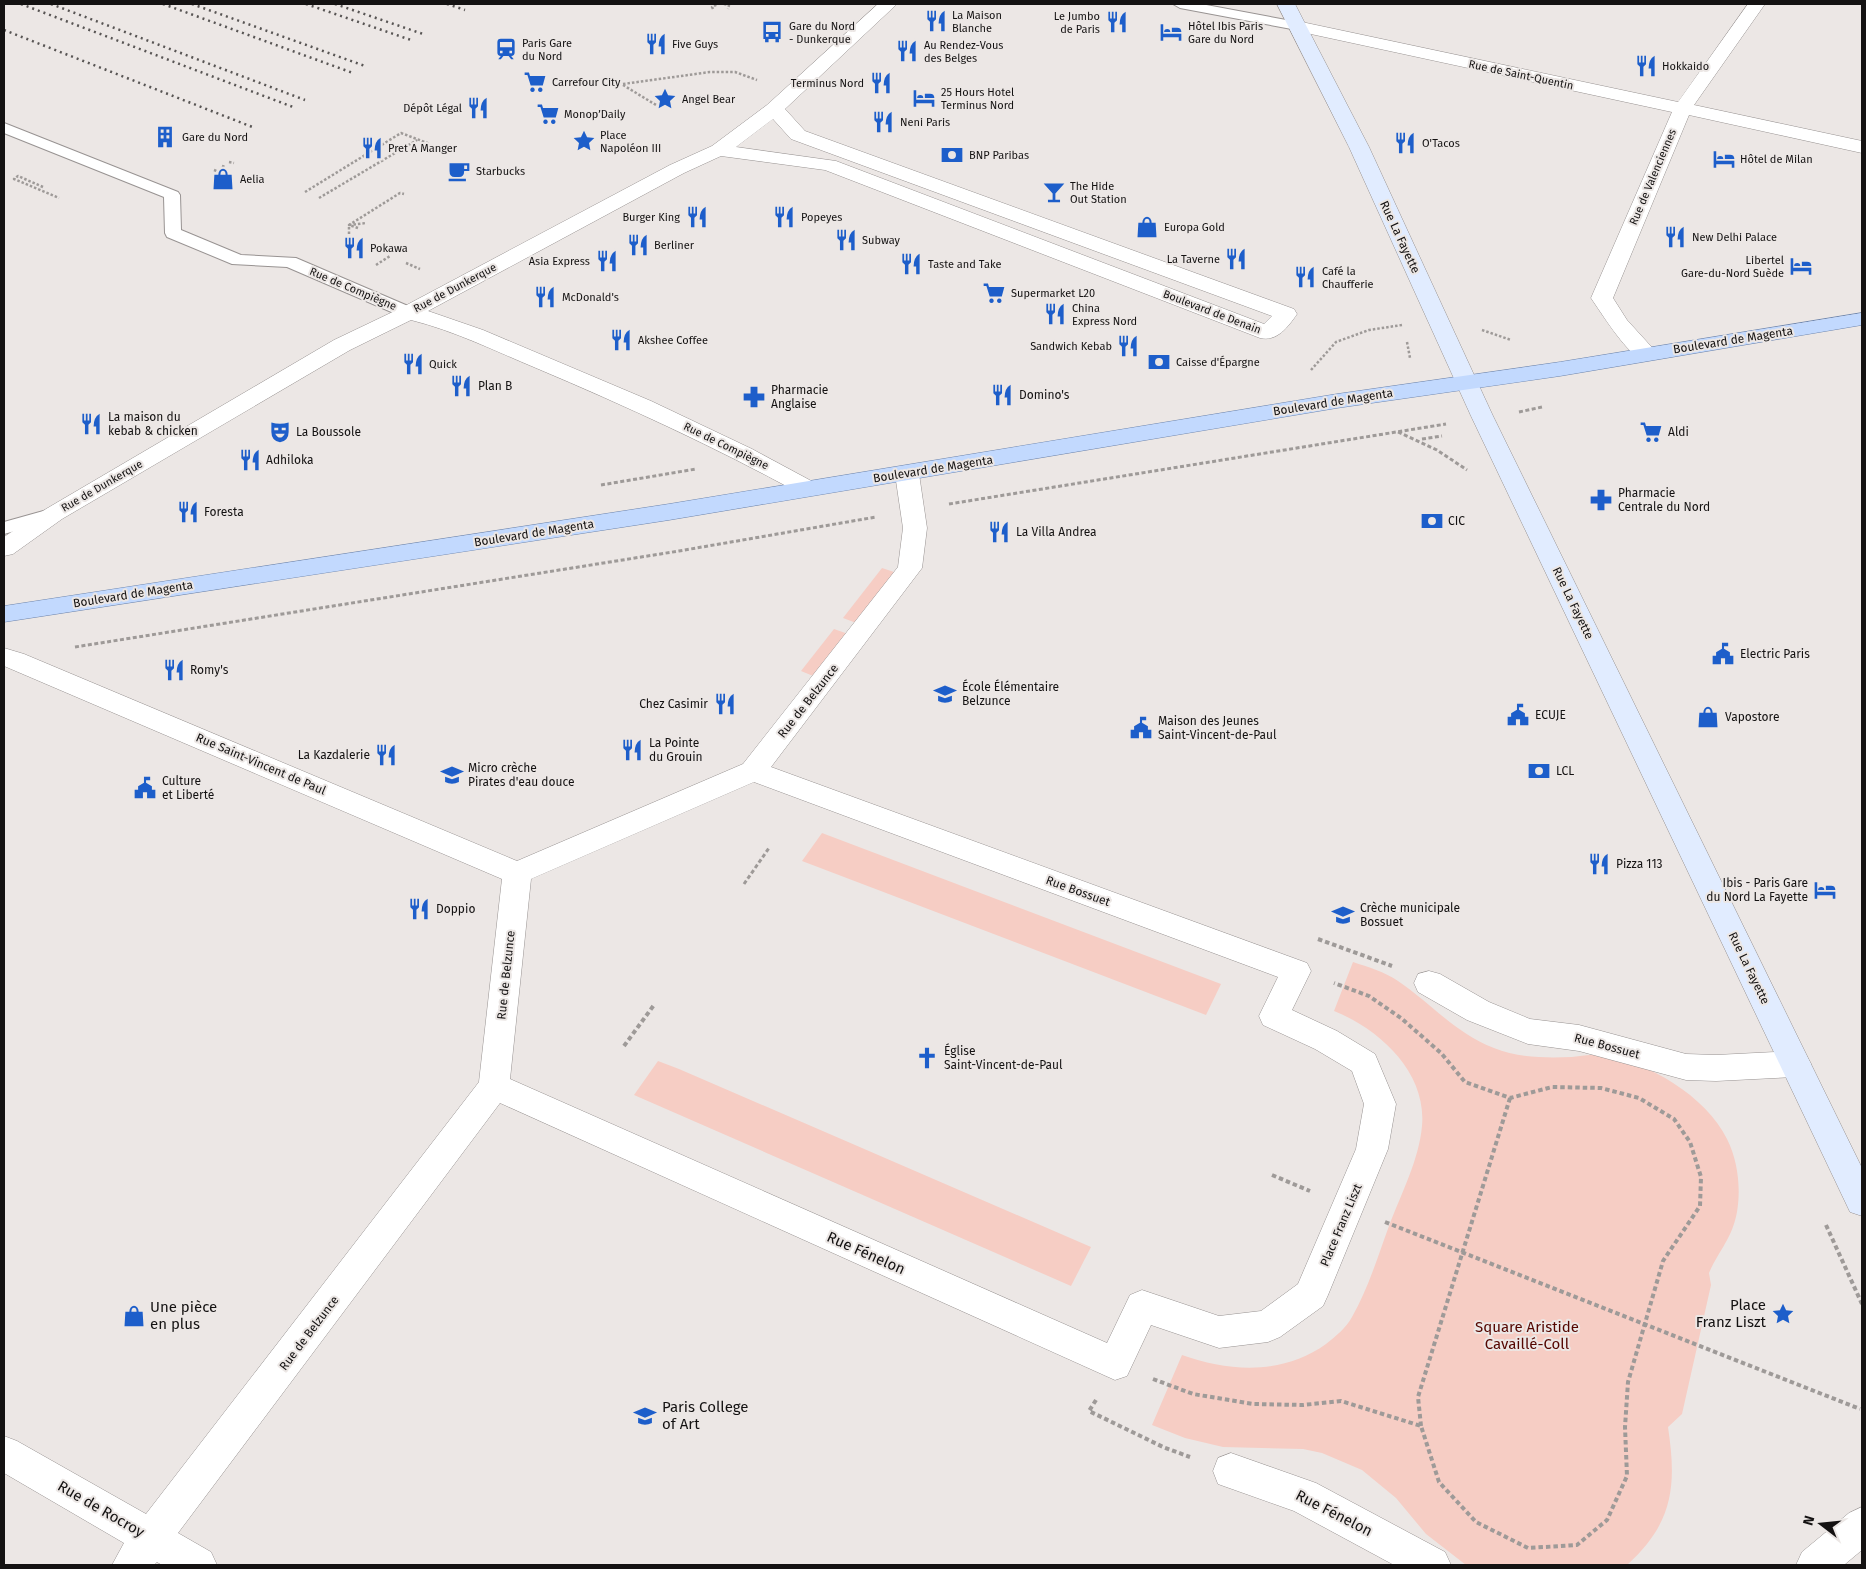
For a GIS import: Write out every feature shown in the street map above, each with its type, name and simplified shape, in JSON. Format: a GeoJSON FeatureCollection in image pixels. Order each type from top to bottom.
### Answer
{"type":"FeatureCollection","features":[{"type":"Feature","properties":{"kind":"main road","name":"Rue La Fayette"},"geometry":{"type":"LineString","coordinates":[[1286,4],[1359,147],[1465,381],[1862,1202]]}},
{"type":"Feature","properties":{"kind":"main road","name":"Boulevard de Magenta"},"geometry":{"type":"LineString","coordinates":[[4,614],[907,474],[1465,381],[1560,369],[1862,319]]}},
{"type":"Feature","properties":{"kind":"street","name":"Rue de Dunkerque"},"geometry":{"type":"LineString","coordinates":[[4,548],[54,514],[342,345],[409,313],[677,169],[719,150],[774,109],[888,4]]}},
{"type":"Feature","properties":{"kind":"street","name":"Rue de Valenciennes"},"geometry":{"type":"LineString","coordinates":[[1646,354],[1618,324],[1602,298],[1682,110],[1756,4]]}},
{"type":"Feature","properties":{"kind":"street","name":"Rue de Saint-Quentin"},"geometry":{"type":"LineString","coordinates":[[1297,26],[1682,110],[1862,147]]}},
{"type":"Feature","properties":{"kind":"street","name":"Boulevard de Denain"},"geometry":{"type":"LineString","coordinates":[[719,150],[829,165],[1268,333],[1286,314],[798,135],[774,109]]}},
{"type":"Feature","properties":{"kind":"street","name":"Rue de Compiègne"},"geometry":{"type":"LineString","coordinates":[[409,313],[440,320],[562,371],[757,460],[809,489]]}},
{"type":"Feature","properties":{"kind":"street","name":"Rue de Belzunce"},"geometry":{"type":"LineString","coordinates":[[141,1552],[494,1086],[517,873],[753,771],[910,568],[915,528],[907,474]]}},
{"type":"Feature","properties":{"kind":"street","name":"Rue Saint-Vincent de Paul"},"geometry":{"type":"LineString","coordinates":[[4,657],[15,660],[517,873]]}},
{"type":"Feature","properties":{"kind":"street","name":"Rue Bossuet"},"geometry":{"type":"LineString","coordinates":[[753,771],[1296,971]]}},
{"type":"Feature","properties":{"kind":"street","name":"Place Franz Liszt"},"geometry":{"type":"LineString","coordinates":[[1115,1364],[1142,1306],[1219,1332],[1268,1326],[1312,1296],[1372,1150],[1380,1104],[1364,1063],[1326,1040],[1274,1016],[1296,971]]}},
{"type":"Feature","properties":{"kind":"street","name":"Rue Bossuet"},"geometry":{"type":"LineString","coordinates":[[1429,983],[1478,1011],[1528,1031],[1579,1038],[1686,1067],[1725,1068],[1795,1064]]}},
{"type":"Feature","properties":{"kind":"street","name":"Rue Fénelon"},"geometry":{"type":"LineString","coordinates":[[494,1086],[1115,1364]]}},
{"type":"Feature","properties":{"kind":"street","name":"Rue de Rocroy"},"geometry":{"type":"LineString","coordinates":[[4,1453],[141,1552],[198,1565]]}},
{"type":"Feature","properties":{"kind":"street","name":"Rue Fénelon"},"geometry":{"type":"LineString","coordinates":[[1231,1471],[1303,1496],[1432,1565]]}},
{"type":"Feature","properties":{"kind":"street"},"geometry":{"type":"LineString","coordinates":[[1815,1565],[1862,1526]]}},
{"type":"Feature","properties":{"kind":"lane","name":"Rue de Saint-Quentin"},"geometry":{"type":"LineString","coordinates":[[1180,4],[1297,26]]}},
{"type":"Feature","properties":{"kind":"lane","name":"Rue de Compiègne"},"geometry":{"type":"LineString","coordinates":[[4,128],[172,195],[173,233],[238,260],[290,262],[409,313]]}},
{"type":"Feature","properties":{"kind":"lane"},"geometry":{"type":"LineString","coordinates":[[4,528],[54,514]]}},
{"type":"Feature","properties":{"kind":"path"},"geometry":{"type":"LineString","coordinates":[[725,4],[729,5],[729,8]]}},
{"type":"Feature","properties":{"kind":"path"},"geometry":{"type":"LineString","coordinates":[[661,108],[623,84],[710,72],[735,72]]}},
{"type":"Feature","properties":{"kind":"path"},"geometry":{"type":"LineString","coordinates":[[305,192],[400,133],[430,144]]}},
{"type":"Feature","properties":{"kind":"path"},"geometry":{"type":"LineString","coordinates":[[319,198],[417,139]]}},
{"type":"Feature","properties":{"kind":"path"},"geometry":{"type":"LineString","coordinates":[[229,162],[234,163]]}},
{"type":"Feature","properties":{"kind":"path"},"geometry":{"type":"LineString","coordinates":[[222,166],[226,168]]}},
{"type":"Feature","properties":{"kind":"path"},"geometry":{"type":"LineString","coordinates":[[214,170],[219,172]]}},
{"type":"Feature","properties":{"kind":"path"},"geometry":{"type":"LineString","coordinates":[[43,187],[18,176],[14,179],[59,198]]}},
{"type":"Feature","properties":{"kind":"path"},"geometry":{"type":"LineString","coordinates":[[349,225],[400,193],[404,194]]}},
{"type":"Feature","properties":{"kind":"path"},"geometry":{"type":"LineString","coordinates":[[349,225],[366,223],[357,220]]}},
{"type":"Feature","properties":{"kind":"path"},"geometry":{"type":"LineString","coordinates":[[349,225],[358,228]]}},
{"type":"Feature","properties":{"kind":"path"},"geometry":{"type":"LineString","coordinates":[[349,225],[349,234]]}},
{"type":"Feature","properties":{"kind":"path"},"geometry":{"type":"LineString","coordinates":[[1308,372],[1336,342],[1369,330],[1390,325]]}},
{"type":"Feature","properties":{"kind":"path"},"geometry":{"type":"LineString","coordinates":[[1477,328],[1509,340],[1517,339]]}},
{"type":"Feature","properties":{"kind":"path"},"geometry":{"type":"LineString","coordinates":[[1398,432],[1437,450],[1475,476]]}},
{"type":"Feature","properties":{"kind":"path"},"geometry":{"type":"LineString","coordinates":[[1422,439],[1442,436]]}},
{"type":"Feature","properties":{"kind":"path"},"geometry":{"type":"LineString","coordinates":[[599,486],[757,460]]}},
{"type":"Feature","properties":{"kind":"path"},"geometry":{"type":"LineString","coordinates":[[744,884],[770,848]]}},
{"type":"Feature","properties":{"kind":"path"},"geometry":{"type":"LineString","coordinates":[[1384,962],[1311,937],[1296,971],[1369,996],[1401,1018],[1441,1053],[1466,1082],[1510,1098],[1552,1087],[1601,1088],[1639,1098],[1674,1119],[1690,1142],[1701,1177],[1700,1206],[1663,1261],[1628,1382],[1625,1427],[1627,1476],[1607,1520],[1577,1545],[1528,1548],[1476,1522],[1439,1482],[1421,1426],[1418,1397],[1510,1098]]}},
{"type":"Feature","properties":{"kind":"path"},"geometry":{"type":"LineString","coordinates":[[624,1046],[654,1005]]}},
{"type":"Feature","properties":{"kind":"path"},"geometry":{"type":"LineString","coordinates":[[1272,1175],[1316,1194]]}},
{"type":"Feature","properties":{"kind":"path"},"geometry":{"type":"LineString","coordinates":[[1394,1226],[1860,1408]]}},
{"type":"Feature","properties":{"kind":"path"},"geometry":{"type":"LineString","coordinates":[[1163,1447],[1090,1411],[1115,1364],[1192,1394],[1253,1404],[1303,1405],[1341,1401],[1421,1426]]}},
{"type":"Feature","properties":{"kind":"green space"},"geometry":{"type":"Polygon","coordinates":[[[882,568],[897,573],[859,624],[843,618],[882,568]]]}},
{"type":"Feature","properties":{"kind":"green space"},"geometry":{"type":"Polygon","coordinates":[[[834,629],[851,635],[818,678],[801,671],[834,629]]]}},
{"type":"Feature","properties":{"kind":"green space"},"geometry":{"type":"Polygon","coordinates":[[[822,833],[1221,984],[1206,1015],[802,861],[822,833]]]}},
{"type":"Feature","properties":{"kind":"green space","name":"Square Aristide Cavaillé-Coll"},"geometry":{"type":"Polygon","coordinates":[[[1353,962],[1393,978],[1455,1026],[1480,1042],[1494,1048],[1522,1056],[1572,1057],[1602,1055],[1638,1065],[1656,1073],[1674,1083],[1705,1109],[1717,1123],[1731,1147],[1738,1175],[1739,1194],[1737,1212],[1729,1237],[1709,1273],[1711,1285],[1682,1414],[1668,1427],[1672,1468],[1668,1503],[1663,1519],[1654,1534],[1627,1565],[1466,1565],[1426,1534],[1396,1498],[1362,1470],[1322,1453],[1303,1449],[1223,1447],[1185,1438],[1152,1425],[1182,1355],[1200,1361],[1237,1367],[1256,1368],[1292,1361],[1326,1344],[1340,1332],[1350,1321],[1363,1295],[1409,1177],[1422,1126],[1421,1106],[1417,1088],[1397,1055],[1367,1029],[1334,1011],[1353,962]]]}},
{"type":"Feature","properties":{"kind":"green space"},"geometry":{"type":"Polygon","coordinates":[[[658,1061],[1091,1247],[1071,1286],[634,1095],[658,1061]]]}},
{"type":"Feature","properties":{"kind":"railway"},"geometry":{"type":"LineString","coordinates":[[21,4],[293,107]]}},
{"type":"Feature","properties":{"kind":"railway"},"geometry":{"type":"LineString","coordinates":[[51,4],[305,100]]}},
{"type":"Feature","properties":{"kind":"railway"},"geometry":{"type":"LineString","coordinates":[[163,4],[353,73]]}},
{"type":"Feature","properties":{"kind":"railway"},"geometry":{"type":"LineString","coordinates":[[192,4],[365,66]]}},
{"type":"Feature","properties":{"kind":"railway"},"geometry":{"type":"LineString","coordinates":[[306,4],[411,40]]}},
{"type":"Feature","properties":{"kind":"railway"},"geometry":{"type":"LineString","coordinates":[[335,4],[423,34]]}},
{"type":"Feature","properties":{"kind":"railway"},"geometry":{"type":"LineString","coordinates":[[447,4],[465,10]]}},
{"type":"Feature","properties":{"kind":"railway"},"geometry":{"type":"LineString","coordinates":[[4,30],[255,128]]}},
{"type":"Feature","properties":{"kind":"place","name":"La Maison Blanche"},"geometry":{"type":"Point","coordinates":[936,21]}},
{"type":"Feature","properties":{"kind":"place","name":"Le Jumbo de Paris"},"geometry":{"type":"Point","coordinates":[1117,22]}},
{"type":"Feature","properties":{"kind":"place","name":"Gare du Nord - Dunkerque"},"geometry":{"type":"Point","coordinates":[772,32]}},
{"type":"Feature","properties":{"kind":"place","name":"Hôtel Ibis Paris Gare du Nord"},"geometry":{"type":"Point","coordinates":[1171,32]}},
{"type":"Feature","properties":{"kind":"place","name":"Five Guys"},"geometry":{"type":"Point","coordinates":[656,44]}},
{"type":"Feature","properties":{"kind":"place","name":"Paris Gare du Nord"},"geometry":{"type":"Point","coordinates":[506,49]}},
{"type":"Feature","properties":{"kind":"place","name":"Au Rendez-Vous des Belges"},"geometry":{"type":"Point","coordinates":[907,51]}},
{"type":"Feature","properties":{"kind":"place","name":"Hokkaido"},"geometry":{"type":"Point","coordinates":[1646,66]}},
{"type":"Feature","properties":{"kind":"place","name":"Carrefour City"},"geometry":{"type":"Point","coordinates":[535,82]}},
{"type":"Feature","properties":{"kind":"place","name":"Terminus Nord"},"geometry":{"type":"Point","coordinates":[881,83]}},
{"type":"Feature","properties":{"kind":"place","name":"25 Hours Hotel Terminus Nord"},"geometry":{"type":"Point","coordinates":[924,98]}},
{"type":"Feature","properties":{"kind":"place","name":"Angel Bear"},"geometry":{"type":"Point","coordinates":[665,99]}},
{"type":"Feature","properties":{"kind":"place","name":"Dépôt Légal"},"geometry":{"type":"Point","coordinates":[478,108]}},
{"type":"Feature","properties":{"kind":"place","name":"Monop’Daily"},"geometry":{"type":"Point","coordinates":[548,114]}},
{"type":"Feature","properties":{"kind":"place","name":"Neni Paris"},"geometry":{"type":"Point","coordinates":[883,122]}},
{"type":"Feature","properties":{"kind":"place","name":"Gare du Nord"},"geometry":{"type":"Point","coordinates":[165,137]}},
{"type":"Feature","properties":{"kind":"place","name":"Place Napoléon III"},"geometry":{"type":"Point","coordinates":[584,141]}},
{"type":"Feature","properties":{"kind":"place","name":"O'Tacos"},"geometry":{"type":"Point","coordinates":[1405,143]}},
{"type":"Feature","properties":{"kind":"place","name":"Pret A Manger"},"geometry":{"type":"Point","coordinates":[372,148]}},
{"type":"Feature","properties":{"kind":"place","name":"BNP Paribas"},"geometry":{"type":"Point","coordinates":[952,155]}},
{"type":"Feature","properties":{"kind":"place","name":"Hôtel de Milan"},"geometry":{"type":"Point","coordinates":[1724,159]}},
{"type":"Feature","properties":{"kind":"place","name":"Starbucks"},"geometry":{"type":"Point","coordinates":[459,171]}},
{"type":"Feature","properties":{"kind":"place","name":"Aelia"},"geometry":{"type":"Point","coordinates":[223,179]}},
{"type":"Feature","properties":{"kind":"place","name":"The Hide Out Station"},"geometry":{"type":"Point","coordinates":[1054,192]}},
{"type":"Feature","properties":{"kind":"place","name":"Burger King"},"geometry":{"type":"Point","coordinates":[697,217]}},
{"type":"Feature","properties":{"kind":"place","name":"Popeyes"},"geometry":{"type":"Point","coordinates":[784,217]}},
{"type":"Feature","properties":{"kind":"place","name":"Europa Gold"},"geometry":{"type":"Point","coordinates":[1147,227]}},
{"type":"Feature","properties":{"kind":"place","name":"New Delhi Palace"},"geometry":{"type":"Point","coordinates":[1675,237]}},
{"type":"Feature","properties":{"kind":"place","name":"Subway"},"geometry":{"type":"Point","coordinates":[846,240]}},
{"type":"Feature","properties":{"kind":"place","name":"Berliner"},"geometry":{"type":"Point","coordinates":[638,245]}},
{"type":"Feature","properties":{"kind":"place","name":"Pokawa"},"geometry":{"type":"Point","coordinates":[354,248]}},
{"type":"Feature","properties":{"kind":"place","name":"La Taverne"},"geometry":{"type":"Point","coordinates":[1236,259]}},
{"type":"Feature","properties":{"kind":"place","name":"Asia Express"},"geometry":{"type":"Point","coordinates":[607,261]}},
{"type":"Feature","properties":{"kind":"place","name":"Taste and Take"},"geometry":{"type":"Point","coordinates":[911,264]}},
{"type":"Feature","properties":{"kind":"place","name":"Libertel Gare-du-Nord Suède"},"geometry":{"type":"Point","coordinates":[1801,266]}},
{"type":"Feature","properties":{"kind":"place","name":"Café la Chaufferie"},"geometry":{"type":"Point","coordinates":[1305,277]}},
{"type":"Feature","properties":{"kind":"place","name":"Supermarket L20"},"geometry":{"type":"Point","coordinates":[994,293]}},
{"type":"Feature","properties":{"kind":"place","name":"McDonald's"},"geometry":{"type":"Point","coordinates":[545,297]}},
{"type":"Feature","properties":{"kind":"place","name":"China Express Nord"},"geometry":{"type":"Point","coordinates":[1055,314]}},
{"type":"Feature","properties":{"kind":"place","name":"Akshee Coffee"},"geometry":{"type":"Point","coordinates":[621,340]}},
{"type":"Feature","properties":{"kind":"place","name":"Sandwich Kebab"},"geometry":{"type":"Point","coordinates":[1128,346]}},
{"type":"Feature","properties":{"kind":"place","name":"Caisse d'Épargne"},"geometry":{"type":"Point","coordinates":[1159,362]}},
{"type":"Feature","properties":{"kind":"place","name":"Quick"},"geometry":{"type":"Point","coordinates":[413,364]}},
{"type":"Feature","properties":{"kind":"place","name":"Plan B"},"geometry":{"type":"Point","coordinates":[461,386]}},
{"type":"Feature","properties":{"kind":"place","name":"Domino's"},"geometry":{"type":"Point","coordinates":[1002,395]}},
{"type":"Feature","properties":{"kind":"place","name":"Pharmacie Anglaise"},"geometry":{"type":"Point","coordinates":[754,397]}},
{"type":"Feature","properties":{"kind":"place","name":"La maison du kebab & chicken"},"geometry":{"type":"Point","coordinates":[91,424]}},
{"type":"Feature","properties":{"kind":"place","name":"La Boussole"},"geometry":{"type":"Point","coordinates":[280,432]}},
{"type":"Feature","properties":{"kind":"place","name":"Aldi"},"geometry":{"type":"Point","coordinates":[1651,432]}},
{"type":"Feature","properties":{"kind":"place","name":"Adhiloka"},"geometry":{"type":"Point","coordinates":[250,460]}},
{"type":"Feature","properties":{"kind":"place","name":"Pharmacie Centrale du Nord"},"geometry":{"type":"Point","coordinates":[1601,500]}},
{"type":"Feature","properties":{"kind":"place","name":"Foresta"},"geometry":{"type":"Point","coordinates":[188,512]}},
{"type":"Feature","properties":{"kind":"place","name":"CIC"},"geometry":{"type":"Point","coordinates":[1432,521]}},
{"type":"Feature","properties":{"kind":"place","name":"La Villa Andrea"},"geometry":{"type":"Point","coordinates":[999,532]}},
{"type":"Feature","properties":{"kind":"place","name":"Electric Paris"},"geometry":{"type":"Point","coordinates":[1723,654]}},
{"type":"Feature","properties":{"kind":"place","name":"Romy's"},"geometry":{"type":"Point","coordinates":[174,670]}},
{"type":"Feature","properties":{"kind":"place","name":"École Élémentaire Belzunce"},"geometry":{"type":"Point","coordinates":[945,694]}},
{"type":"Feature","properties":{"kind":"place","name":"Chez Casimir"},"geometry":{"type":"Point","coordinates":[725,704]}},
{"type":"Feature","properties":{"kind":"place","name":"ECUJE"},"geometry":{"type":"Point","coordinates":[1518,715]}},
{"type":"Feature","properties":{"kind":"place","name":"Vapostore"},"geometry":{"type":"Point","coordinates":[1708,717]}},
{"type":"Feature","properties":{"kind":"place","name":"Maison des Jeunes Saint-Vincent-de-Paul"},"geometry":{"type":"Point","coordinates":[1141,728]}},
{"type":"Feature","properties":{"kind":"place","name":"La Pointe du Grouin"},"geometry":{"type":"Point","coordinates":[632,750]}},
{"type":"Feature","properties":{"kind":"place","name":"La Kazdalerie"},"geometry":{"type":"Point","coordinates":[386,755]}},
{"type":"Feature","properties":{"kind":"place","name":"LCL"},"geometry":{"type":"Point","coordinates":[1539,771]}},
{"type":"Feature","properties":{"kind":"place","name":"Micro crèche Pirates d'eau douce"},"geometry":{"type":"Point","coordinates":[452,775]}},
{"type":"Feature","properties":{"kind":"place","name":"Culture et Liberté"},"geometry":{"type":"Point","coordinates":[145,788]}},
{"type":"Feature","properties":{"kind":"place","name":"Pizza 113"},"geometry":{"type":"Point","coordinates":[1599,864]}},
{"type":"Feature","properties":{"kind":"place","name":"Ibis - Paris Gare du Nord La Fayette"},"geometry":{"type":"Point","coordinates":[1825,890]}},
{"type":"Feature","properties":{"kind":"place","name":"Doppio"},"geometry":{"type":"Point","coordinates":[419,909]}},
{"type":"Feature","properties":{"kind":"place","name":"Crèche municipale Bossuet"},"geometry":{"type":"Point","coordinates":[1343,915]}},
{"type":"Feature","properties":{"kind":"place","name":"Église Saint-Vincent-de-Paul"},"geometry":{"type":"Point","coordinates":[927,1058]}},
{"type":"Feature","properties":{"kind":"place","name":"Place Franz Liszt"},"geometry":{"type":"Point","coordinates":[1783,1314]}},
{"type":"Feature","properties":{"kind":"place","name":"Une pièce en plus"},"geometry":{"type":"Point","coordinates":[134,1316]}},
{"type":"Feature","properties":{"kind":"place","name":"Paris College of Art"},"geometry":{"type":"Point","coordinates":[645,1416]}}]}
